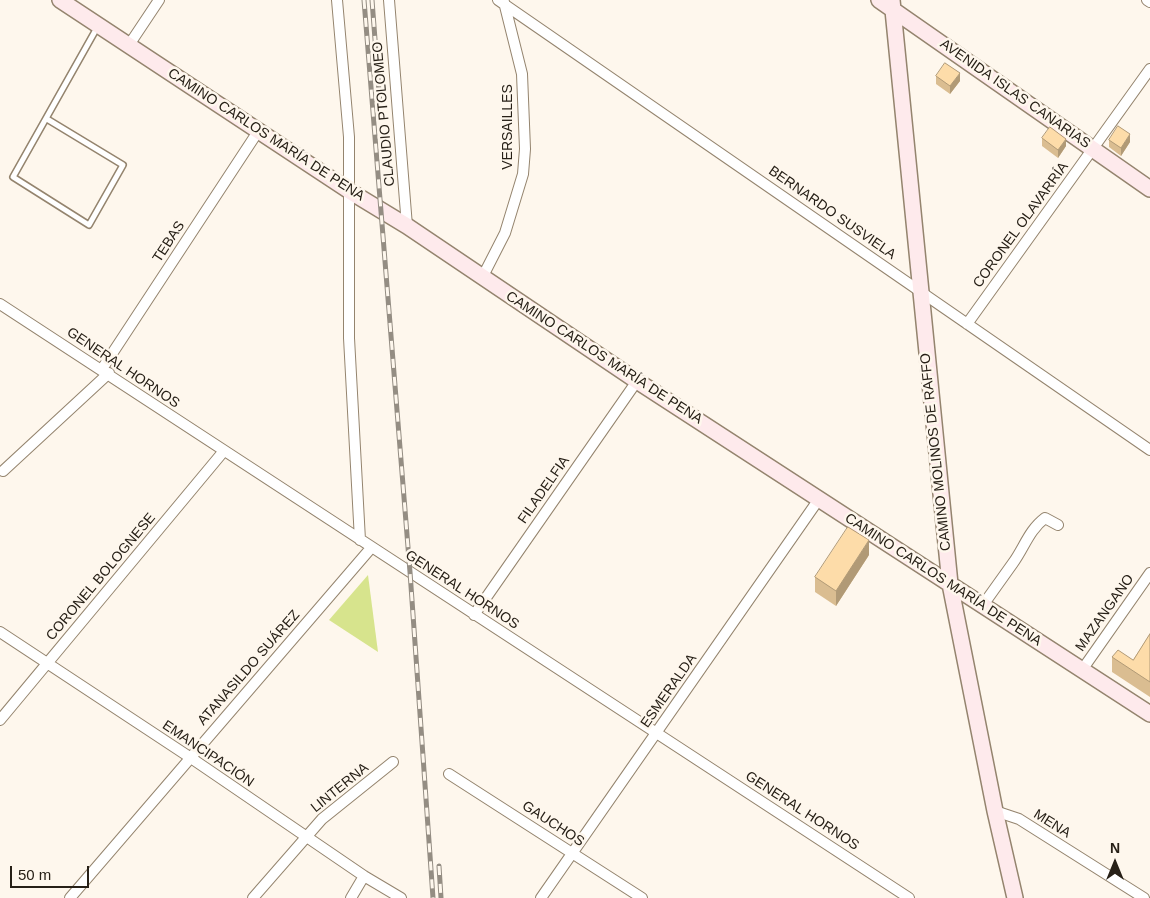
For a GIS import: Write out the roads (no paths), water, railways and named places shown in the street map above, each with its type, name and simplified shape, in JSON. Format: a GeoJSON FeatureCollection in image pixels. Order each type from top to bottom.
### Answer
{"type":"FeatureCollection","features":[{"type":"Feature","properties":{"kind":"street","name":"CAMINO CARLOS MARÍA DE PENA"},"geometry":{"type":"LineString","coordinates":[[60,0],[351,192],[407,226],[637,381],[1150,714]]}},
{"type":"Feature","properties":{"kind":"street"},"geometry":{"type":"LineString","coordinates":[[129,44],[159,0]]}},
{"type":"Feature","properties":{"kind":"street"},"geometry":{"type":"LineString","coordinates":[[337,0],[349,137],[351,192],[349,338],[360,540]]}},
{"type":"Feature","properties":{"kind":"street","name":"CLAUDIO PTOLOMEO"},"geometry":{"type":"LineString","coordinates":[[389,0],[407,226]]}},
{"type":"Feature","properties":{"kind":"street","name":"AVENIDA ISLAS CANARIAS"},"geometry":{"type":"LineString","coordinates":[[879,0],[892,5],[1150,188]]}},
{"type":"Feature","properties":{"kind":"street","name":"VERSAILLES"},"geometry":{"type":"LineString","coordinates":[[482,278],[505,233],[522,174],[525,148],[522,74],[502,2]]}},
{"type":"Feature","properties":{"kind":"street","name":"BERNARDO SUSVIELA"},"geometry":{"type":"LineString","coordinates":[[502,2],[1150,450]]}},
{"type":"Feature","properties":{"kind":"street","name":"CAMINO MOLINOS DE RAFFO"},"geometry":{"type":"LineString","coordinates":[[892,5],[950,584],[995,811],[1015,898]]}},
{"type":"Feature","properties":{"kind":"street","name":"CORONEL OLAVARRÍA"},"geometry":{"type":"LineString","coordinates":[[968,324],[1150,69]]}},
{"type":"Feature","properties":{"kind":"street","name":"TEBAS"},"geometry":{"type":"LineString","coordinates":[[3,470],[105,372],[259,130]]}},
{"type":"Feature","properties":{"kind":"street","name":"GENERAL HORNOS"},"geometry":{"type":"LineString","coordinates":[[0,304],[223,452],[657,732],[909,898]]}},
{"type":"Feature","properties":{"kind":"street","name":"FILADELFIA"},"geometry":{"type":"LineString","coordinates":[[474,615],[637,381]]}},
{"type":"Feature","properties":{"kind":"street","name":"CORONEL BOLOGNESE"},"geometry":{"type":"LineString","coordinates":[[0,720],[223,452]]}},
{"type":"Feature","properties":{"kind":"street","name":"ESMERALDA"},"geometry":{"type":"LineString","coordinates":[[541,898],[819,499]]}},
{"type":"Feature","properties":{"kind":"street"},"geometry":{"type":"LineString","coordinates":[[983,606],[1014,562],[1029,535],[1041,521],[1045,518],[1058,524]]}},
{"type":"Feature","properties":{"kind":"street","name":"ATANASILDO SUÁREZ"},"geometry":{"type":"LineString","coordinates":[[70,898],[371,548]]}},
{"type":"Feature","properties":{"kind":"street","name":"MAZANGANO"},"geometry":{"type":"LineString","coordinates":[[1082,670],[1150,572]]}},
{"type":"Feature","properties":{"kind":"street","name":"EMANCIPACIÓN"},"geometry":{"type":"LineString","coordinates":[[0,632],[191,758],[364,876],[401,898]]}},
{"type":"Feature","properties":{"kind":"street","name":"LINTERNA"},"geometry":{"type":"LineString","coordinates":[[253,898],[322,819],[393,762]]}},
{"type":"Feature","properties":{"kind":"street","name":"GAUCHOS"},"geometry":{"type":"LineString","coordinates":[[449,774],[642,898]]}},
{"type":"Feature","properties":{"kind":"street","name":"MENA"},"geometry":{"type":"LineString","coordinates":[[995,811],[1019,819],[1144,898]]}},
{"type":"Feature","properties":{"kind":"street"},"geometry":{"type":"LineString","coordinates":[[351,898],[364,876]]}},
{"type":"Feature","properties":{"kind":"lane"},"geometry":{"type":"LineString","coordinates":[[47,119],[123,165],[89,226],[13,177],[99,25]]}},
{"type":"Feature","properties":{"kind":"railway"},"geometry":{"type":"LineString","coordinates":[[364,0],[410,572],[433,898]]}},
{"type":"Feature","properties":{"kind":"railway"},"geometry":{"type":"LineString","coordinates":[[372,0],[380,105]]}},
{"type":"Feature","properties":{"kind":"railway"},"geometry":{"type":"LineString","coordinates":[[439,866],[441,898]]}}]}
